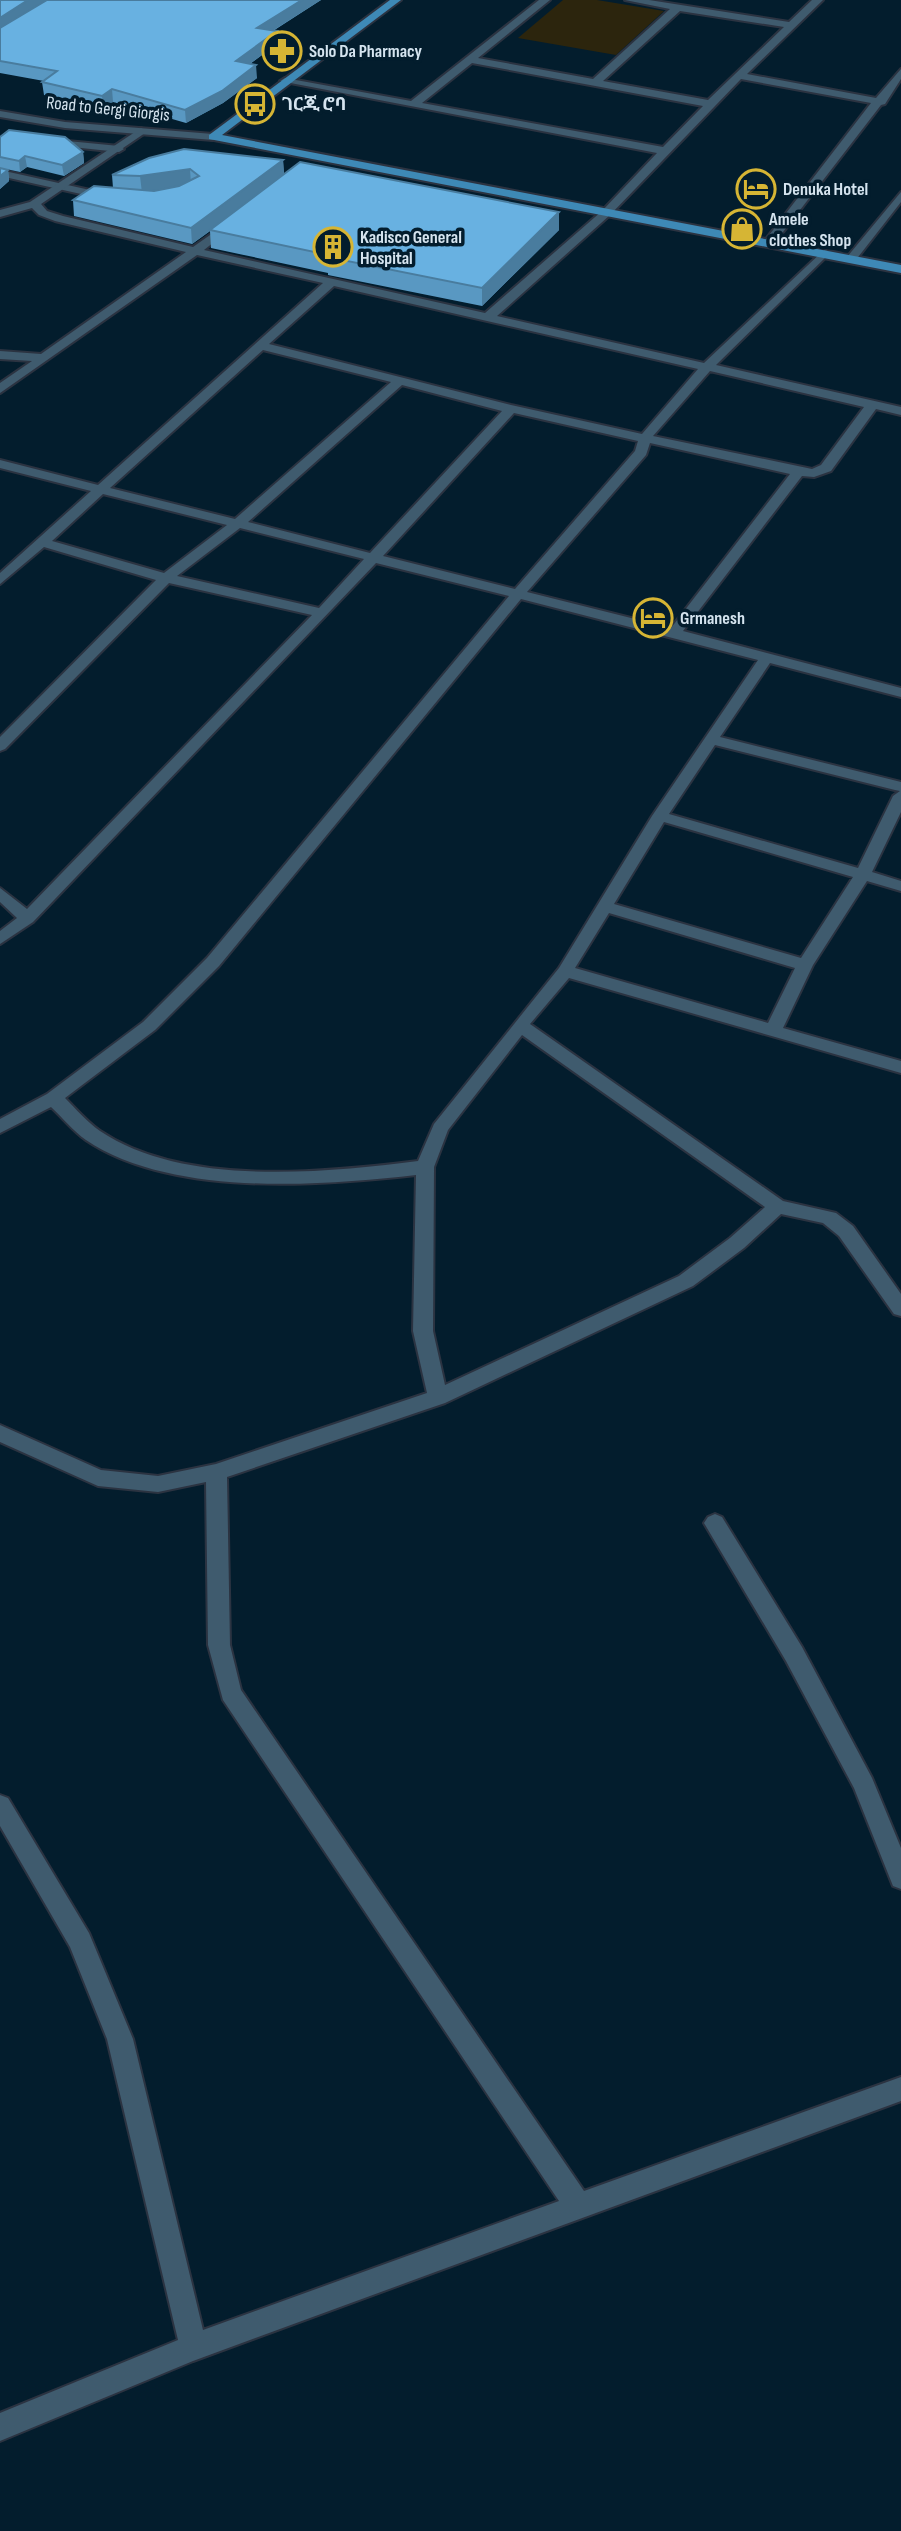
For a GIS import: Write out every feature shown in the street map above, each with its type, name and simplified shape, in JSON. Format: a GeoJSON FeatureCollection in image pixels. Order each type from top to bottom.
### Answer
{"type":"FeatureCollection","features":[{"type":"Feature","properties":{"kind":"main road"},"geometry":{"type":"LineString","coordinates":[[213,136],[396,0]]}},
{"type":"Feature","properties":{"kind":"main road"},"geometry":{"type":"LineString","coordinates":[[213,136],[312,161],[901,269]]}},
{"type":"Feature","properties":{"kind":"street"},"geometry":{"type":"LineString","coordinates":[[414,104],[545,0]]}},
{"type":"Feature","properties":{"kind":"street"},"geometry":{"type":"LineString","coordinates":[[630,0],[791,25]]}},
{"type":"Feature","properties":{"kind":"street"},"geometry":{"type":"LineString","coordinates":[[488,317],[606,213],[710,104],[818,0]]}},
{"type":"Feature","properties":{"kind":"street"},"geometry":{"type":"LineString","coordinates":[[595,83],[677,8]]}},
{"type":"Feature","properties":{"kind":"street"},"geometry":{"type":"LineString","coordinates":[[470,60],[710,104]]}},
{"type":"Feature","properties":{"kind":"street"},"geometry":{"type":"LineString","coordinates":[[769,243],[884,98],[901,72]]}},
{"type":"Feature","properties":{"kind":"street"},"geometry":{"type":"LineString","coordinates":[[741,76],[884,98],[901,96]]}},
{"type":"Feature","properties":{"kind":"street"},"geometry":{"type":"LineString","coordinates":[[285,81],[665,151]]}},
{"type":"Feature","properties":{"kind":"street","name":"Road to Gergi Giorgis"},"geometry":{"type":"LineString","coordinates":[[0,114],[65,125],[213,136]]}},
{"type":"Feature","properties":{"kind":"street"},"geometry":{"type":"LineString","coordinates":[[0,214],[34,204],[142,131]]}},
{"type":"Feature","properties":{"kind":"street"},"geometry":{"type":"LineString","coordinates":[[34,140],[119,149]]}},
{"type":"Feature","properties":{"kind":"street"},"geometry":{"type":"LineString","coordinates":[[0,173],[121,199]]}},
{"type":"Feature","properties":{"kind":"street"},"geometry":{"type":"LineString","coordinates":[[851,259],[901,195]]}},
{"type":"Feature","properties":{"kind":"street"},"geometry":{"type":"LineString","coordinates":[[34,204],[43,213],[59,219],[705,369],[901,411]]}},
{"type":"Feature","properties":{"kind":"street"},"geometry":{"type":"LineString","coordinates":[[0,389],[246,212]]}},
{"type":"Feature","properties":{"kind":"street"},"geometry":{"type":"LineString","coordinates":[[0,1127],[53,1098],[149,1026],[213,962],[518,594],[641,452],[645,438],[705,369],[824,253]]}},
{"type":"Feature","properties":{"kind":"street"},"geometry":{"type":"LineString","coordinates":[[0,580],[330,283]]}},
{"type":"Feature","properties":{"kind":"street"},"geometry":{"type":"LineString","coordinates":[[261,346],[511,409],[798,472],[814,473],[826,468],[872,405]]}},
{"type":"Feature","properties":{"kind":"street"},"geometry":{"type":"LineString","coordinates":[[0,355],[44,358]]}},
{"type":"Feature","properties":{"kind":"street"},"geometry":{"type":"LineString","coordinates":[[0,746],[166,578],[236,525],[400,381]]}},
{"type":"Feature","properties":{"kind":"street"},"geometry":{"type":"LineString","coordinates":[[0,939],[27,918],[322,613],[511,409]]}},
{"type":"Feature","properties":{"kind":"street"},"geometry":{"type":"LineString","coordinates":[[0,464],[674,633],[901,693]]}},
{"type":"Feature","properties":{"kind":"street"},"geometry":{"type":"LineString","coordinates":[[674,633],[798,472]]}},
{"type":"Feature","properties":{"kind":"street"},"geometry":{"type":"LineString","coordinates":[[44,543],[166,578],[322,613]]}},
{"type":"Feature","properties":{"kind":"street"},"geometry":{"type":"LineString","coordinates":[[438,1397],[423,1331],[425,1167],[440,1128],[565,971],[660,816],[766,658]]}},
{"type":"Feature","properties":{"kind":"street"},"geometry":{"type":"LineString","coordinates":[[713,740],[901,787]]}},
{"type":"Feature","properties":{"kind":"street"},"geometry":{"type":"LineString","coordinates":[[774,1029],[804,965],[863,875],[901,796]]}},
{"type":"Feature","properties":{"kind":"street"},"geometry":{"type":"LineString","coordinates":[[660,816],[901,886]]}},
{"type":"Feature","properties":{"kind":"street"},"geometry":{"type":"LineString","coordinates":[[0,893],[27,918]]}},
{"type":"Feature","properties":{"kind":"street"},"geometry":{"type":"LineString","coordinates":[[604,907],[804,965]]}},
{"type":"Feature","properties":{"kind":"street"},"geometry":{"type":"LineString","coordinates":[[565,971],[901,1067]]}},
{"type":"Feature","properties":{"kind":"street"},"geometry":{"type":"LineString","coordinates":[[520,1025],[778,1206],[828,1218],[846,1231],[901,1309]]}},
{"type":"Feature","properties":{"kind":"street"},"geometry":{"type":"LineString","coordinates":[[53,1098],[99,1139],[169,1165],[235,1176],[360,1175],[425,1167]]}},
{"type":"Feature","properties":{"kind":"street"},"geometry":{"type":"LineString","coordinates":[[0,1433],[98,1478],[158,1484],[216,1472],[438,1397],[686,1280],[737,1243],[778,1206]]}},
{"type":"Feature","properties":{"kind":"street"},"geometry":{"type":"LineString","coordinates":[[216,1472],[219,1645],[231,1693],[413,1958],[579,2207]]}},
{"type":"Feature","properties":{"kind":"street"},"geometry":{"type":"LineString","coordinates":[[715,1523],[794,1654],[864,1784],[901,1878]]}},
{"type":"Feature","properties":{"kind":"street"},"geometry":{"type":"LineString","coordinates":[[0,1805],[79,1941],[120,2039],[193,2347]]}},
{"type":"Feature","properties":{"kind":"street"},"geometry":{"type":"LineString","coordinates":[[0,2427],[193,2347],[901,2089]]}},
{"type":"Feature","properties":{"kind":"shaded area"},"geometry":{"type":"Polygon","coordinates":[[[563,0],[597,0],[664,11],[616,55],[518,38],[563,0]]]}},
{"type":"Feature","properties":{"kind":"building"},"geometry":{"type":"Polygon","coordinates":[[[0,0],[28,0],[0,18],[0,0]]]}},
{"type":"Feature","properties":{"kind":"building"},"geometry":{"type":"Polygon","coordinates":[[[47,0],[302,0],[257,28],[277,31],[236,61],[256,65],[222,91],[185,110],[112,89],[102,96],[42,82],[57,71],[0,61],[0,28],[47,0]]]}},
{"type":"Feature","properties":{"kind":"building"},"geometry":{"type":"Polygon","coordinates":[[[9,130],[65,137],[83,152],[62,165],[25,156],[19,161],[0,157],[0,137],[9,130]]]}},
{"type":"Feature","properties":{"kind":"building"},"geometry":{"type":"Polygon","coordinates":[[[184,149],[283,160],[191,228],[73,200],[94,186],[154,191],[179,186],[199,176],[190,169],[140,176],[112,175],[149,158],[184,149]]]}},
{"type":"Feature","properties":{"kind":"building"},"geometry":{"type":"Polygon","coordinates":[[[300,162],[559,212],[482,288],[210,230],[300,162]]]}},
{"type":"Feature","properties":{"kind":"building"},"geometry":{"type":"Polygon","coordinates":[[[0,168],[8,170],[0,176],[0,168]]]}},
{"type":"Feature","properties":{"kind":"place","name":"Solo Da Pharmacy"},"geometry":{"type":"Point","coordinates":[282,51]}},
{"type":"Feature","properties":{"kind":"place","name":"ገርጂ ሮባ"},"geometry":{"type":"Point","coordinates":[255,104]}},
{"type":"Feature","properties":{"kind":"place","name":"Denuka Hotel"},"geometry":{"type":"Point","coordinates":[756,189]}},
{"type":"Feature","properties":{"kind":"place","name":"Amele clothes Shop"},"geometry":{"type":"Point","coordinates":[742,229]}},
{"type":"Feature","properties":{"kind":"place","name":"Kadisco General Hospital"},"geometry":{"type":"Point","coordinates":[333,247]}},
{"type":"Feature","properties":{"kind":"place","name":"Grmanesh"},"geometry":{"type":"Point","coordinates":[653,618]}}]}
